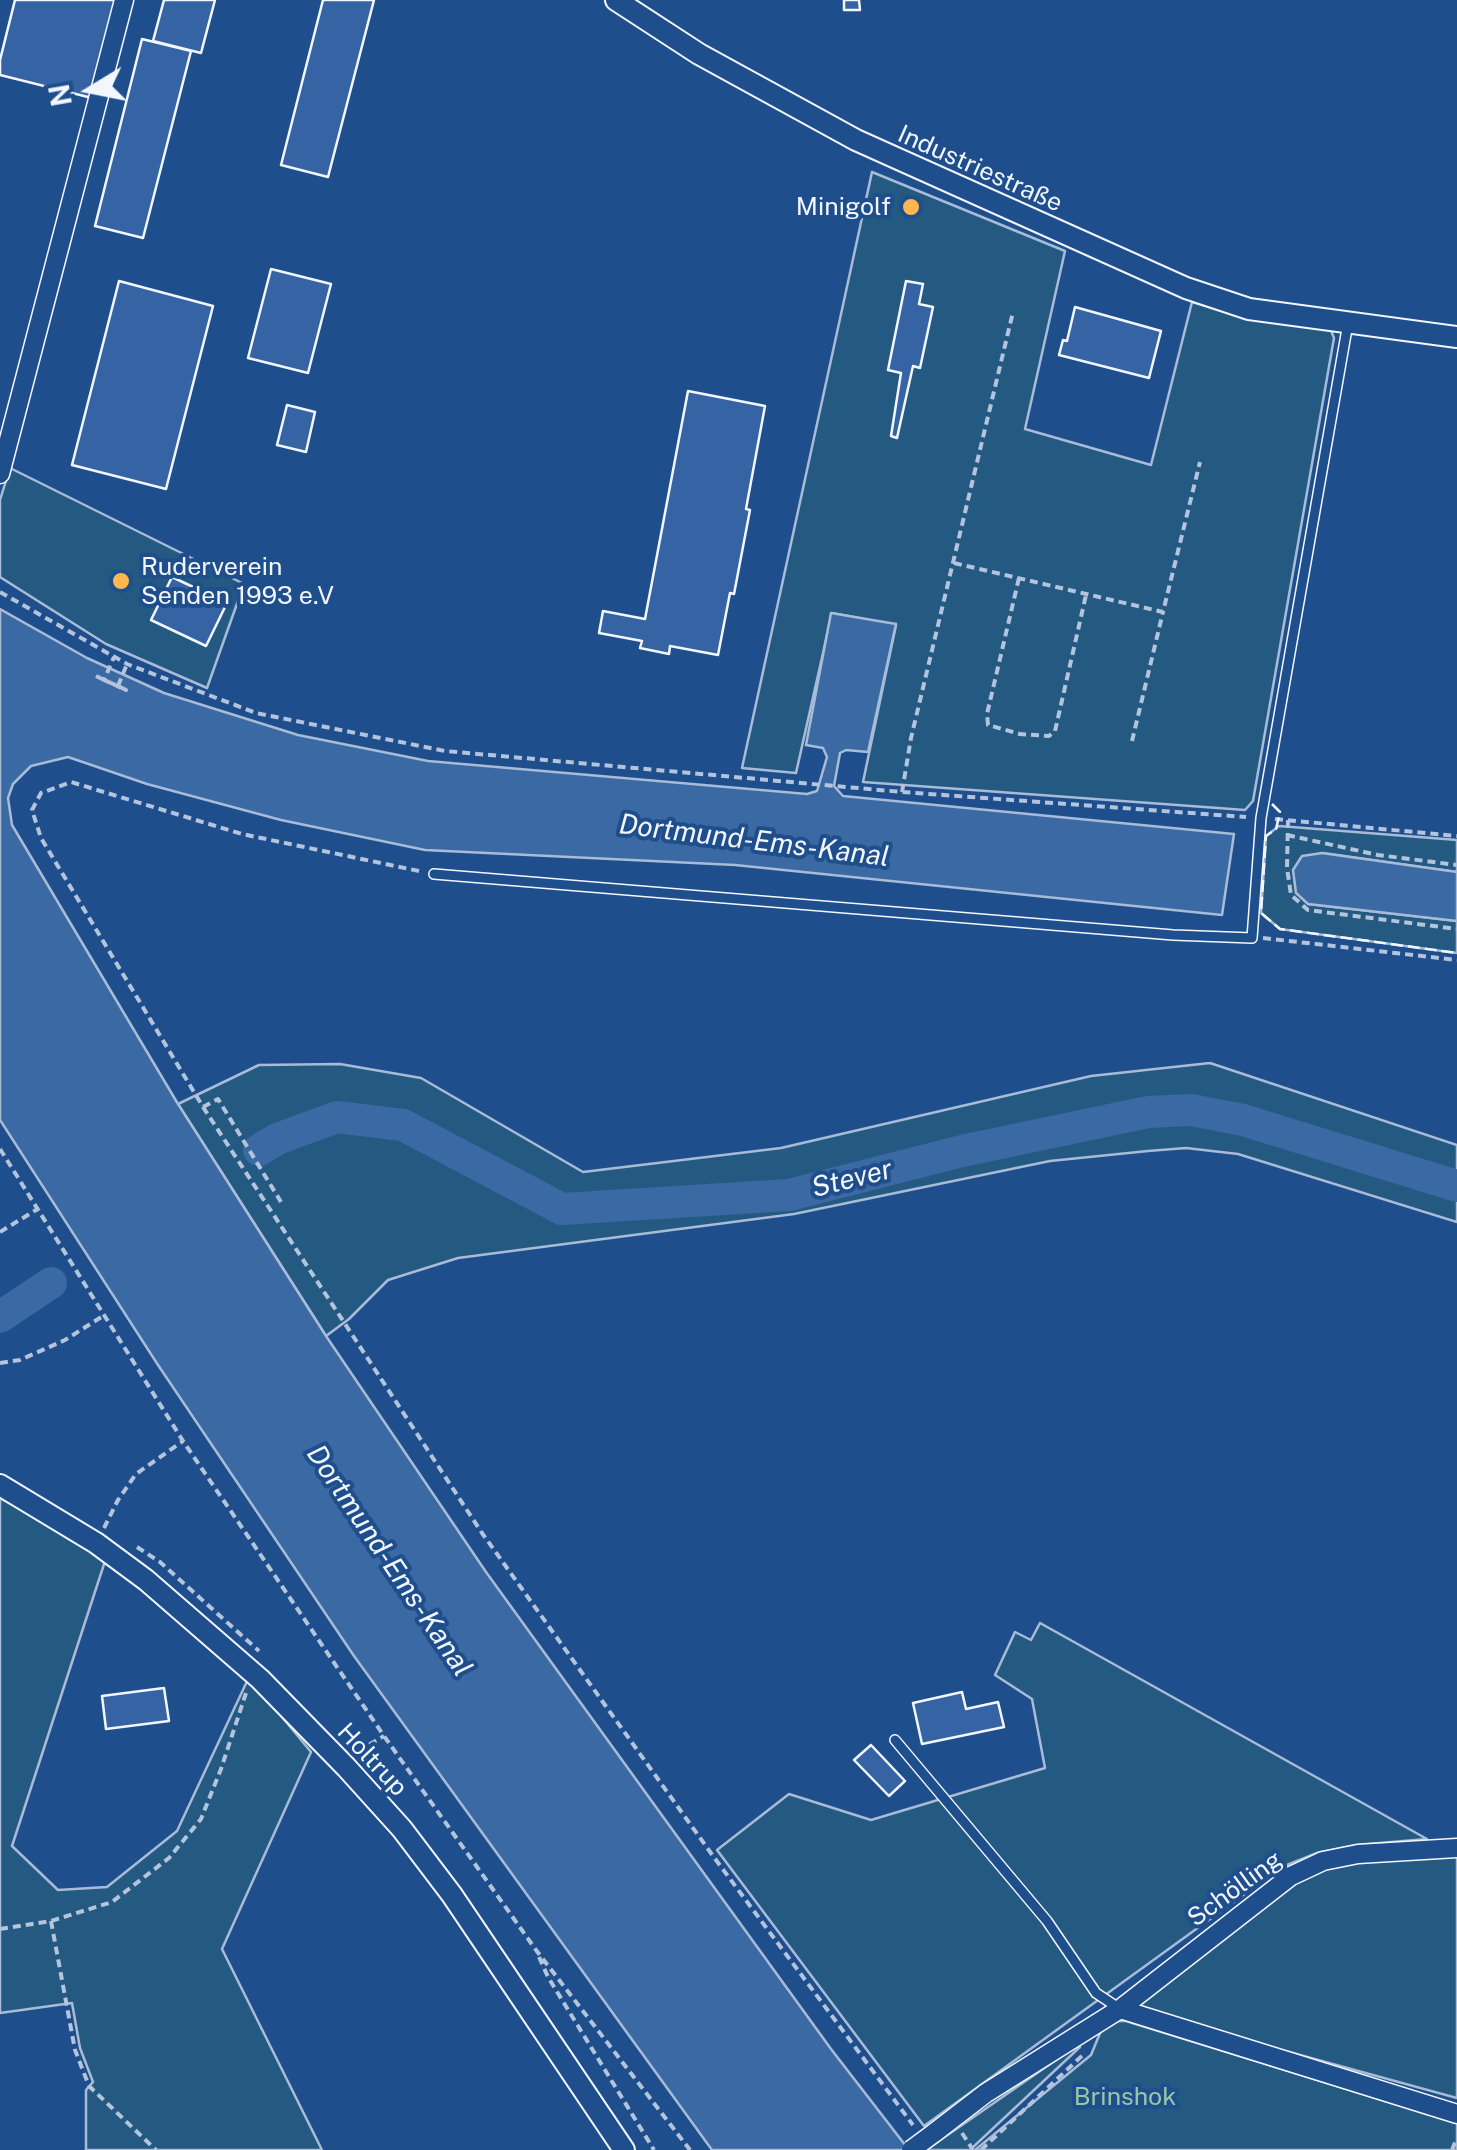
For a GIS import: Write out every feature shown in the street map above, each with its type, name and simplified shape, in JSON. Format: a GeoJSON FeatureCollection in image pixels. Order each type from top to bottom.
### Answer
{"type":"FeatureCollection","features":[{"type":"Feature","properties":{"kind":"street"},"geometry":{"type":"LineString","coordinates":[[0,474],[124,0]]}},
{"type":"Feature","properties":{"kind":"street","name":"Industriestraße"},"geometry":{"type":"LineString","coordinates":[[616,0],[788,106],[888,156],[1226,302],[1457,337]]}},
{"type":"Feature","properties":{"kind":"street","name":"Holtrup"},"geometry":{"type":"LineString","coordinates":[[0,1485],[96,1543],[146,1580],[260,1679],[346,1766],[412,1842],[497,1959],[624,2150]]}},
{"type":"Feature","properties":{"kind":"street","name":"Schölling"},"geometry":{"type":"LineString","coordinates":[[911,2150],[986,2093],[1120,2009],[1291,1876],[1322,1861],[1358,1854],[1457,1848]]}},
{"type":"Feature","properties":{"kind":"street"},"geometry":{"type":"LineString","coordinates":[[1120,2009],[1457,2114]]}},
{"type":"Feature","properties":{"kind":"lane"},"geometry":{"type":"LineString","coordinates":[[434,874],[1154,934],[1252,938],[1261,818],[1348,323]]}},
{"type":"Feature","properties":{"kind":"lane"},"geometry":{"type":"LineString","coordinates":[[894,1740],[1047,1921],[1096,1993],[1120,2009]]}},
{"type":"Feature","properties":{"kind":"path"},"geometry":{"type":"LineString","coordinates":[[902,792],[911,738],[1013,312]]}},
{"type":"Feature","properties":{"kind":"path"},"geometry":{"type":"LineString","coordinates":[[1132,741],[1200,462]]}},
{"type":"Feature","properties":{"kind":"path"},"geometry":{"type":"LineString","coordinates":[[954,563],[1163,612]]}},
{"type":"Feature","properties":{"kind":"path"},"geometry":{"type":"LineString","coordinates":[[1019,578],[987,714],[988,725],[1020,734],[1049,736],[1055,731],[1086,594]]}},
{"type":"Feature","properties":{"kind":"path"},"geometry":{"type":"LineString","coordinates":[[0,592],[128,664],[256,713],[445,751],[1457,836]]}},
{"type":"Feature","properties":{"kind":"path"},"geometry":{"type":"LineString","coordinates":[[104,680],[114,657]]}},
{"type":"Feature","properties":{"kind":"path"},"geometry":{"type":"LineString","coordinates":[[96,676],[118,686],[128,664]]}},
{"type":"Feature","properties":{"kind":"path"},"geometry":{"type":"LineString","coordinates":[[434,874],[242,834],[71,782],[41,793],[32,810],[42,838],[203,1108],[482,1533],[712,1856],[910,2121]]}},
{"type":"Feature","properties":{"kind":"path"},"geometry":{"type":"LineString","coordinates":[[1288,820],[1291,895],[1308,910],[1457,929]]}},
{"type":"Feature","properties":{"kind":"path"},"geometry":{"type":"LineString","coordinates":[[1287,836],[1457,866]]}},
{"type":"Feature","properties":{"kind":"path"},"geometry":{"type":"LineString","coordinates":[[1252,938],[1457,960]]}},
{"type":"Feature","properties":{"kind":"path"},"geometry":{"type":"LineString","coordinates":[[203,1108],[218,1099],[282,1202]]}},
{"type":"Feature","properties":{"kind":"path"},"geometry":{"type":"LineString","coordinates":[[0,1149],[183,1441],[384,1736],[536,1950],[690,2150]]}},
{"type":"Feature","properties":{"kind":"path"},"geometry":{"type":"LineString","coordinates":[[0,1232],[36,1210]]}},
{"type":"Feature","properties":{"kind":"path"},"geometry":{"type":"LineString","coordinates":[[0,1362],[20,1360],[50,1347],[102,1316]]}},
{"type":"Feature","properties":{"kind":"path"},"geometry":{"type":"LineString","coordinates":[[104,1526],[136,1474],[183,1441]]}},
{"type":"Feature","properties":{"kind":"path"},"geometry":{"type":"LineString","coordinates":[[0,1929],[52,1921],[112,1902],[169,1858],[201,1819],[222,1769],[242,1697],[260,1679]]}},
{"type":"Feature","properties":{"kind":"path"},"geometry":{"type":"LineString","coordinates":[[356,1752],[384,1736]]}},
{"type":"Feature","properties":{"kind":"path"},"geometry":{"type":"LineString","coordinates":[[52,1921],[75,2050],[89,2086],[156,2150]]}},
{"type":"Feature","properties":{"kind":"path"},"geometry":{"type":"LineString","coordinates":[[536,1950],[548,1977],[654,2150]]}},
{"type":"Feature","properties":{"kind":"path"},"geometry":{"type":"LineString","coordinates":[[981,2150],[1094,2042]]}},
{"type":"Feature","properties":{"kind":"path"},"geometry":{"type":"LineString","coordinates":[[959,2130],[973,2150]]}},
{"type":"Feature","properties":{"kind":"path"},"geometry":{"type":"LineString","coordinates":[[1452,2150],[1457,2138]]}},
{"type":"Feature","properties":{"kind":"green space"},"geometry":{"type":"Polygon","coordinates":[[[872,172],[1065,251],[1025,429],[1151,465],[1192,302],[1243,317],[1330,328],[1334,338],[1253,801],[1245,810],[863,782],[896,625],[832,613],[796,773],[742,768],[872,172]]]}},
{"type":"Feature","properties":{"kind":"green space","name":"Ruderverein Senden 1993 e.V"},"geometry":{"type":"Polygon","coordinates":[[[10,468],[244,584],[207,688],[106,644],[0,577],[0,500],[10,468]]]}},
{"type":"Feature","properties":{"kind":"green space"},"geometry":{"type":"Polygon","coordinates":[[[1279,826],[1457,840],[1457,872],[1322,853],[1308,904],[1457,921],[1457,953],[1280,929],[1261,913],[1266,836],[1279,826]]]}},
{"type":"Feature","properties":{"kind":"green space"},"geometry":{"type":"Polygon","coordinates":[[[1210,1063],[1457,1145],[1457,1222],[1238,1154],[1186,1148],[1148,1151],[1050,1161],[794,1214],[458,1258],[388,1280],[326,1336],[178,1104],[259,1065],[340,1064],[421,1078],[583,1172],[781,1148],[1091,1076],[1210,1063]]]}},
{"type":"Feature","properties":{"kind":"green space"},"geometry":{"type":"Polygon","coordinates":[[[0,1498],[107,1555],[12,1846],[58,1890],[107,1887],[177,1831],[249,1677],[311,1752],[222,1949],[322,2150],[86,2150],[86,2090],[93,2082],[80,2048],[72,2003],[0,2013],[0,1498]]]}},
{"type":"Feature","properties":{"kind":"green space"},"geometry":{"type":"Polygon","coordinates":[[[1040,1623],[1427,1839],[1356,1845],[1317,1853],[1282,1867],[924,2126],[717,1850],[789,1794],[871,1820],[1045,1768],[1032,1699],[995,1675],[1015,1632],[1031,1640],[1040,1623]]]}},
{"type":"Feature","properties":{"kind":"green space"},"geometry":{"type":"Polygon","coordinates":[[[1457,1853],[1457,2098],[1147,2013],[1139,2005],[1289,1882],[1322,1868],[1360,1860],[1457,1853]]]}},
{"type":"Feature","properties":{"kind":"green space","name":"Brinshok"},"geometry":{"type":"Polygon","coordinates":[[[1105,2021],[1126,2021],[1457,2123],[1457,2150],[975,2150],[1091,2055],[1105,2021]]]}},
{"type":"Feature","properties":{"kind":"green space"},"geometry":{"type":"Polygon","coordinates":[[[1079,2044],[970,2150],[926,2150],[1079,2044]]]}},
{"type":"Feature","properties":{"kind":"water","name":"Dortmund-Ems-Kanal"},"geometry":{"type":"Polygon","coordinates":[[[0,609],[87,658],[164,693],[298,735],[428,761],[807,794],[817,791],[827,757],[823,748],[806,745],[831,613],[896,624],[868,752],[840,753],[834,786],[843,796],[1234,834],[1222,915],[735,865],[425,850],[281,820],[147,784],[68,757],[31,766],[13,784],[8,798],[12,825],[178,1104],[326,1336],[486,1572],[831,2049],[909,2150],[712,2150],[354,1656],[158,1365],[0,1120],[0,609]]]}},
{"type":"Feature","properties":{"kind":"water"},"geometry":{"type":"Polygon","coordinates":[[[1322,853],[1457,872],[1457,921],[1308,904],[1296,893],[1293,870],[1302,856],[1322,853]]]}},
{"type":"Feature","properties":{"kind":"building"},"geometry":{"type":"Polygon","coordinates":[[[15,0],[116,0],[92,98],[0,75],[15,0]]]}},
{"type":"Feature","properties":{"kind":"building"},"geometry":{"type":"Polygon","coordinates":[[[164,0],[215,0],[201,53],[153,41],[164,0]]]}},
{"type":"Feature","properties":{"kind":"building"},"geometry":{"type":"Polygon","coordinates":[[[323,0],[374,0],[328,177],[281,165],[323,0]]]}},
{"type":"Feature","properties":{"kind":"building"},"geometry":{"type":"Polygon","coordinates":[[[844,0],[859,0],[860,10],[844,10],[844,0]]]}},
{"type":"Feature","properties":{"kind":"building"},"geometry":{"type":"Polygon","coordinates":[[[142,39],[191,51],[143,238],[95,226],[142,39]]]}},
{"type":"Feature","properties":{"kind":"building"},"geometry":{"type":"Polygon","coordinates":[[[271,269],[331,284],[308,373],[248,358],[271,269]]]}},
{"type":"Feature","properties":{"kind":"building"},"geometry":{"type":"Polygon","coordinates":[[[119,281],[213,306],[166,489],[72,465],[119,281]]]}},
{"type":"Feature","properties":{"kind":"building"},"geometry":{"type":"Polygon","coordinates":[[[906,281],[923,284],[919,304],[933,307],[920,368],[913,366],[897,438],[891,436],[901,373],[888,370],[906,281]]]}},
{"type":"Feature","properties":{"kind":"building"},"geometry":{"type":"Polygon","coordinates":[[[1075,307],[1161,331],[1149,378],[1059,355],[1063,340],[1067,341],[1075,307]]]}},
{"type":"Feature","properties":{"kind":"building"},"geometry":{"type":"Polygon","coordinates":[[[688,391],[765,406],[746,509],[750,510],[718,655],[670,646],[669,654],[640,648],[642,641],[599,633],[603,611],[645,619],[688,391]]]}},
{"type":"Feature","properties":{"kind":"building"},"geometry":{"type":"Polygon","coordinates":[[[287,405],[315,412],[306,452],[277,445],[287,405]]]}},
{"type":"Feature","properties":{"kind":"building","name":"Ruderverein Senden 1993 e.V"},"geometry":{"type":"Polygon","coordinates":[[[172,577],[227,603],[206,646],[151,620],[172,577]]]}},
{"type":"Feature","properties":{"kind":"building"},"geometry":{"type":"Polygon","coordinates":[[[164,1688],[169,1721],[106,1729],[102,1696],[164,1688]]]}},
{"type":"Feature","properties":{"kind":"building"},"geometry":{"type":"Polygon","coordinates":[[[962,1692],[966,1709],[998,1702],[1004,1727],[922,1744],[913,1703],[962,1692]]]}},
{"type":"Feature","properties":{"kind":"building"},"geometry":{"type":"Polygon","coordinates":[[[871,1745],[905,1781],[889,1796],[854,1760],[871,1745]]]}},
{"type":"Feature","properties":{"kind":"waterway","name":"Stever"},"geometry":{"type":"LineString","coordinates":[[259,1150],[277,1139],[337,1117],[403,1125],[562,1209],[789,1195],[962,1151],[1148,1112],[1191,1110],[1243,1120],[1457,1186]]}},
{"type":"Feature","properties":{"kind":"waterway","name":"Stever"},"geometry":{"type":"LineString","coordinates":[[0,1317],[51,1283]]}},
{"type":"Feature","properties":{"kind":"fence"},"geometry":{"type":"LineString","coordinates":[[1272,804],[1280,812],[1276,829],[1266,836],[1261,913],[1280,929],[1457,953]]}},
{"type":"Feature","properties":{"kind":"place","name":"Minigolf"},"geometry":{"type":"Point","coordinates":[911,207]}},
{"type":"Feature","properties":{"kind":"place","name":"Ruderverein Senden 1993 e.V"},"geometry":{"type":"Point","coordinates":[121,581]}}]}
